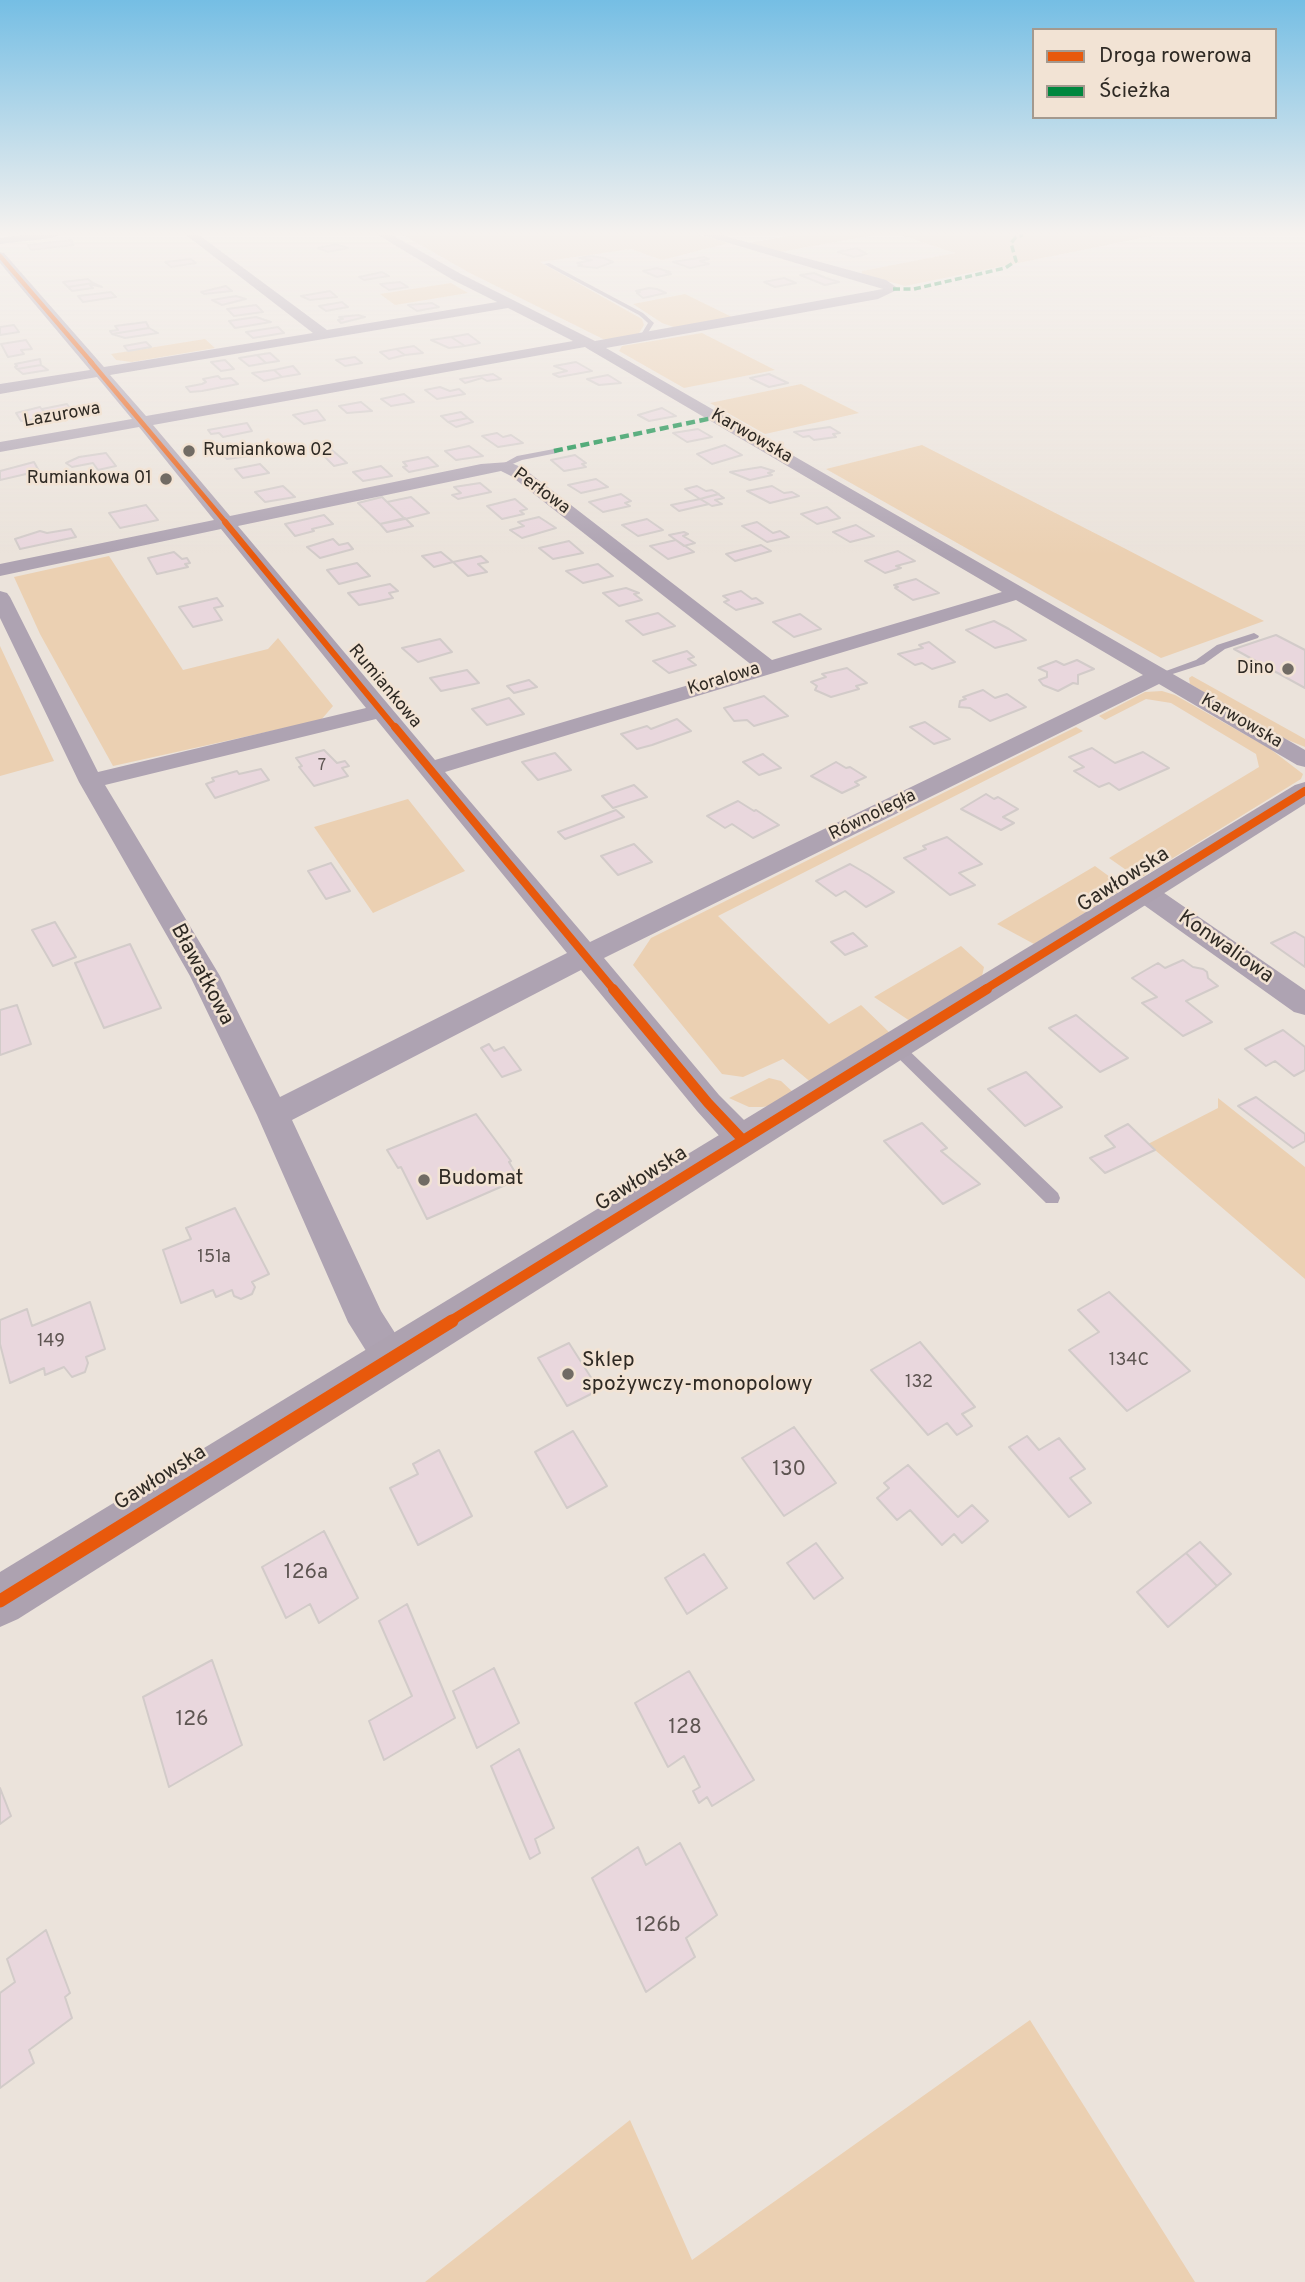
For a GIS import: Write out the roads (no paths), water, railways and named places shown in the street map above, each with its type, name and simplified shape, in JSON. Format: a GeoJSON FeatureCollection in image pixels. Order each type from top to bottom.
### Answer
{"type":"FeatureCollection","features":[{"type":"Feature","properties":{"kind":"street","name":"Rumiankowa"},"geometry":{"type":"LineString","coordinates":[[74,341],[585,956],[743,1140]]}},
{"type":"Feature","properties":{"kind":"street"},"geometry":{"type":"LineString","coordinates":[[0,389],[279,341]]}},
{"type":"Feature","properties":{"kind":"street","name":"Karwowska"},"geometry":{"type":"LineString","coordinates":[[585,341],[1305,760]]}},
{"type":"Feature","properties":{"kind":"street"},"geometry":{"type":"LineString","coordinates":[[590,344],[612,341]]}},
{"type":"Feature","properties":{"kind":"street","name":"Lazurowa"},"geometry":{"type":"LineString","coordinates":[[0,447],[590,344]]}},
{"type":"Feature","properties":{"kind":"street","name":"Perłowa"},"geometry":{"type":"LineString","coordinates":[[0,570],[503,466],[517,472],[768,667]]}},
{"type":"Feature","properties":{"kind":"street","name":"Koralowa"},"geometry":{"type":"LineString","coordinates":[[429,769],[1019,593]]}},
{"type":"Feature","properties":{"kind":"street","name":"Bławatkowa"},"geometry":{"type":"LineString","coordinates":[[0,597],[92,782],[205,976],[273,1115],[367,1322],[392,1358]]}},
{"type":"Feature","properties":{"kind":"street","name":"Równoległa"},"geometry":{"type":"LineString","coordinates":[[273,1115],[585,956],[1160,675]]}},
{"type":"Feature","properties":{"kind":"street"},"geometry":{"type":"LineString","coordinates":[[92,782],[381,711]]}},
{"type":"Feature","properties":{"kind":"street","name":"Gawłowska"},"geometry":{"type":"LineString","coordinates":[[0,1601],[1305,792]]}},
{"type":"Feature","properties":{"kind":"street","name":"Konwaliowa"},"geometry":{"type":"LineString","coordinates":[[1144,892],[1305,1005]]}},
{"type":"Feature","properties":{"kind":"lane"},"geometry":{"type":"LineString","coordinates":[[503,466],[520,458],[554,451]]}},
{"type":"Feature","properties":{"kind":"lane"},"geometry":{"type":"LineString","coordinates":[[1160,675],[1200,662],[1221,647],[1254,636]]}},
{"type":"Feature","properties":{"kind":"lane"},"geometry":{"type":"LineString","coordinates":[[895,1046],[1052,1198]]}},
{"type":"Feature","properties":{"kind":"place","name":"Rumiankowa 02"},"geometry":{"type":"Point","coordinates":[189,451]}},
{"type":"Feature","properties":{"kind":"place","name":"Rumiankowa 01"},"geometry":{"type":"Point","coordinates":[166,479]}},
{"type":"Feature","properties":{"kind":"place","name":"Dino"},"geometry":{"type":"Point","coordinates":[1288,669]}},
{"type":"Feature","properties":{"kind":"place","name":"Budomat"},"geometry":{"type":"Point","coordinates":[424,1180]}},
{"type":"Feature","properties":{"kind":"place","name":"Sklep spożywczy-monopolowy"},"geometry":{"type":"Point","coordinates":[568,1374]}}]}
